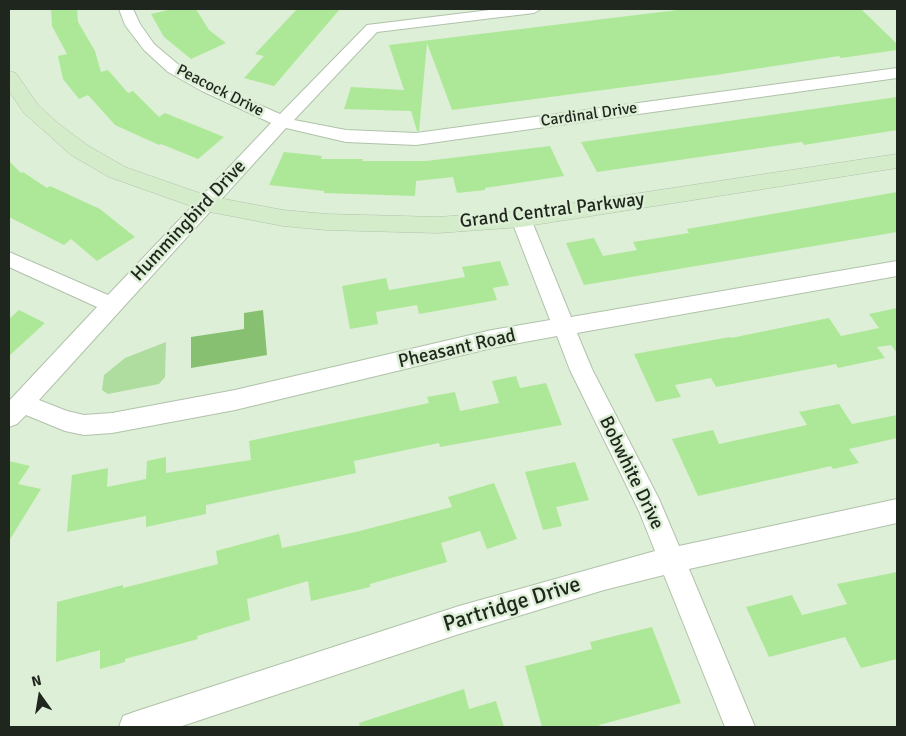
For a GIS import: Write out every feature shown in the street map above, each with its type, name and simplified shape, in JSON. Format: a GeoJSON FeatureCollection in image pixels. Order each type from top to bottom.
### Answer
{"type":"FeatureCollection","features":[{"type":"Feature","properties":{"kind":"street","name":"Peacock Drive"},"geometry":{"type":"LineString","coordinates":[[126,9],[133,26],[149,47],[174,68],[208,88],[281,122]]}},
{"type":"Feature","properties":{"kind":"street","name":"Hummingbird Drive"},"geometry":{"type":"LineString","coordinates":[[15,410],[205,203],[372,28],[534,9]]}},
{"type":"Feature","properties":{"kind":"street","name":"Cardinal Drive"},"geometry":{"type":"LineString","coordinates":[[281,122],[306,129],[346,136],[416,139],[897,73]]}},
{"type":"Feature","properties":{"kind":"street","name":"Grand Central Parkway"},"geometry":{"type":"LineString","coordinates":[[9,77],[31,108],[79,150],[117,172],[205,203],[282,218],[326,222],[438,225],[521,219],[897,160]]}},
{"type":"Feature","properties":{"kind":"street","name":"Bobwhite Drive"},"geometry":{"type":"LineString","coordinates":[[521,219],[593,398],[650,507],[740,727]]}},
{"type":"Feature","properties":{"kind":"street"},"geometry":{"type":"LineString","coordinates":[[9,258],[73,289],[112,305]]}},
{"type":"Feature","properties":{"kind":"street","name":"Pheasant Road"},"geometry":{"type":"LineString","coordinates":[[15,410],[84,425],[112,423],[244,398],[377,368],[492,339],[897,268]]}},
{"type":"Feature","properties":{"kind":"street","name":"Partridge Drive"},"geometry":{"type":"LineString","coordinates":[[134,727],[458,620],[604,577],[672,560],[897,511]]}},
{"type":"Feature","properties":{"kind":"shaded area"},"geometry":{"type":"Polygon","coordinates":[[[263,310],[267,355],[191,368],[191,337],[244,329],[244,313],[263,310]]]}},
{"type":"Feature","properties":{"kind":"shaded area"},"geometry":{"type":"Polygon","coordinates":[[[166,342],[165,377],[159,384],[108,394],[102,390],[104,375],[125,358],[166,342]]]}},
{"type":"Feature","properties":{"kind":"building"},"geometry":{"type":"Polygon","coordinates":[[[51,9],[77,9],[78,22],[95,51],[101,72],[108,70],[128,93],[133,91],[159,117],[165,113],[224,137],[198,159],[161,144],[159,145],[115,125],[88,95],[79,99],[63,79],[58,56],[67,54],[52,26],[51,9]]]}},
{"type":"Feature","properties":{"kind":"building"},"geometry":{"type":"Polygon","coordinates":[[[172,9],[196,9],[209,30],[226,43],[191,59],[164,37],[151,14],[172,9]]]}},
{"type":"Feature","properties":{"kind":"building"},"geometry":{"type":"Polygon","coordinates":[[[297,9],[340,9],[274,86],[244,78],[264,56],[255,54],[297,9]]]}},
{"type":"Feature","properties":{"kind":"building"},"geometry":{"type":"Polygon","coordinates":[[[686,9],[861,9],[897,44],[897,50],[841,58],[839,56],[716,75],[452,110],[427,43],[419,131],[417,131],[411,111],[344,109],[351,87],[404,90],[389,45],[686,9]]]}},
{"type":"Feature","properties":{"kind":"building"},"geometry":{"type":"Polygon","coordinates":[[[897,97],[897,130],[804,145],[802,142],[597,172],[581,142],[897,97]]]}},
{"type":"Feature","properties":{"kind":"building"},"geometry":{"type":"Polygon","coordinates":[[[550,146],[564,176],[485,188],[485,190],[457,193],[453,177],[416,181],[415,196],[324,193],[324,191],[269,185],[284,152],[322,156],[321,159],[426,161],[550,146]]]}},
{"type":"Feature","properties":{"kind":"building"},"geometry":{"type":"Polygon","coordinates":[[[9,161],[21,173],[23,172],[47,188],[50,186],[100,209],[135,237],[97,261],[71,239],[64,245],[9,217],[9,161]]]}},
{"type":"Feature","properties":{"kind":"building"},"geometry":{"type":"Polygon","coordinates":[[[897,192],[897,232],[584,285],[566,243],[594,238],[603,256],[637,250],[633,242],[689,233],[687,229],[897,192]]]}},
{"type":"Feature","properties":{"kind":"building"},"geometry":{"type":"Polygon","coordinates":[[[500,261],[509,285],[493,288],[497,300],[419,314],[417,305],[376,312],[378,324],[350,329],[342,286],[386,278],[389,290],[465,277],[462,267],[500,261]]]}},
{"type":"Feature","properties":{"kind":"building"},"geometry":{"type":"Polygon","coordinates":[[[897,308],[897,353],[891,345],[877,347],[885,358],[838,368],[836,364],[716,387],[711,378],[675,385],[681,397],[656,402],[634,354],[731,338],[829,318],[841,336],[879,328],[869,314],[897,308]]]}},
{"type":"Feature","properties":{"kind":"building"},"geometry":{"type":"Polygon","coordinates":[[[19,310],[45,323],[9,356],[9,319],[19,310]]]}},
{"type":"Feature","properties":{"kind":"building"},"geometry":{"type":"Polygon","coordinates":[[[516,376],[520,388],[546,383],[562,425],[440,447],[439,443],[354,461],[356,473],[206,505],[206,514],[146,527],[146,516],[67,532],[72,475],[108,468],[107,487],[146,479],[147,461],[166,457],[166,473],[251,460],[249,441],[429,403],[427,397],[455,392],[460,411],[499,403],[492,381],[516,376]]]}},
{"type":"Feature","properties":{"kind":"building"},"geometry":{"type":"Polygon","coordinates":[[[839,404],[852,424],[897,415],[897,438],[849,449],[859,463],[833,469],[831,466],[698,496],[672,439],[713,430],[719,444],[807,425],[799,412],[839,404]]]}},
{"type":"Feature","properties":{"kind":"building"},"geometry":{"type":"Polygon","coordinates":[[[9,461],[30,466],[18,484],[41,489],[9,541],[9,461]]]}},
{"type":"Feature","properties":{"kind":"building"},"geometry":{"type":"Polygon","coordinates":[[[575,462],[589,500],[556,507],[562,526],[543,530],[525,472],[575,462]]]}},
{"type":"Feature","properties":{"kind":"building"},"geometry":{"type":"Polygon","coordinates":[[[494,483],[517,539],[487,549],[480,531],[441,543],[447,562],[370,584],[370,587],[311,601],[308,581],[247,599],[250,620],[197,636],[198,639],[125,659],[125,662],[100,669],[100,650],[56,662],[57,602],[123,585],[123,588],[218,564],[216,551],[279,534],[282,548],[360,531],[452,507],[448,497],[494,483]]]}},
{"type":"Feature","properties":{"kind":"building"},"geometry":{"type":"Polygon","coordinates":[[[897,572],[897,659],[861,668],[845,637],[769,657],[746,607],[792,595],[802,615],[847,604],[837,584],[897,572]]]}},
{"type":"Feature","properties":{"kind":"building"},"geometry":{"type":"Polygon","coordinates":[[[652,627],[681,703],[599,725],[600,727],[542,727],[525,666],[592,649],[590,642],[652,627]]]}},
{"type":"Feature","properties":{"kind":"building"},"geometry":{"type":"Polygon","coordinates":[[[464,689],[469,709],[496,701],[504,727],[360,727],[359,723],[464,689]]]}}]}
